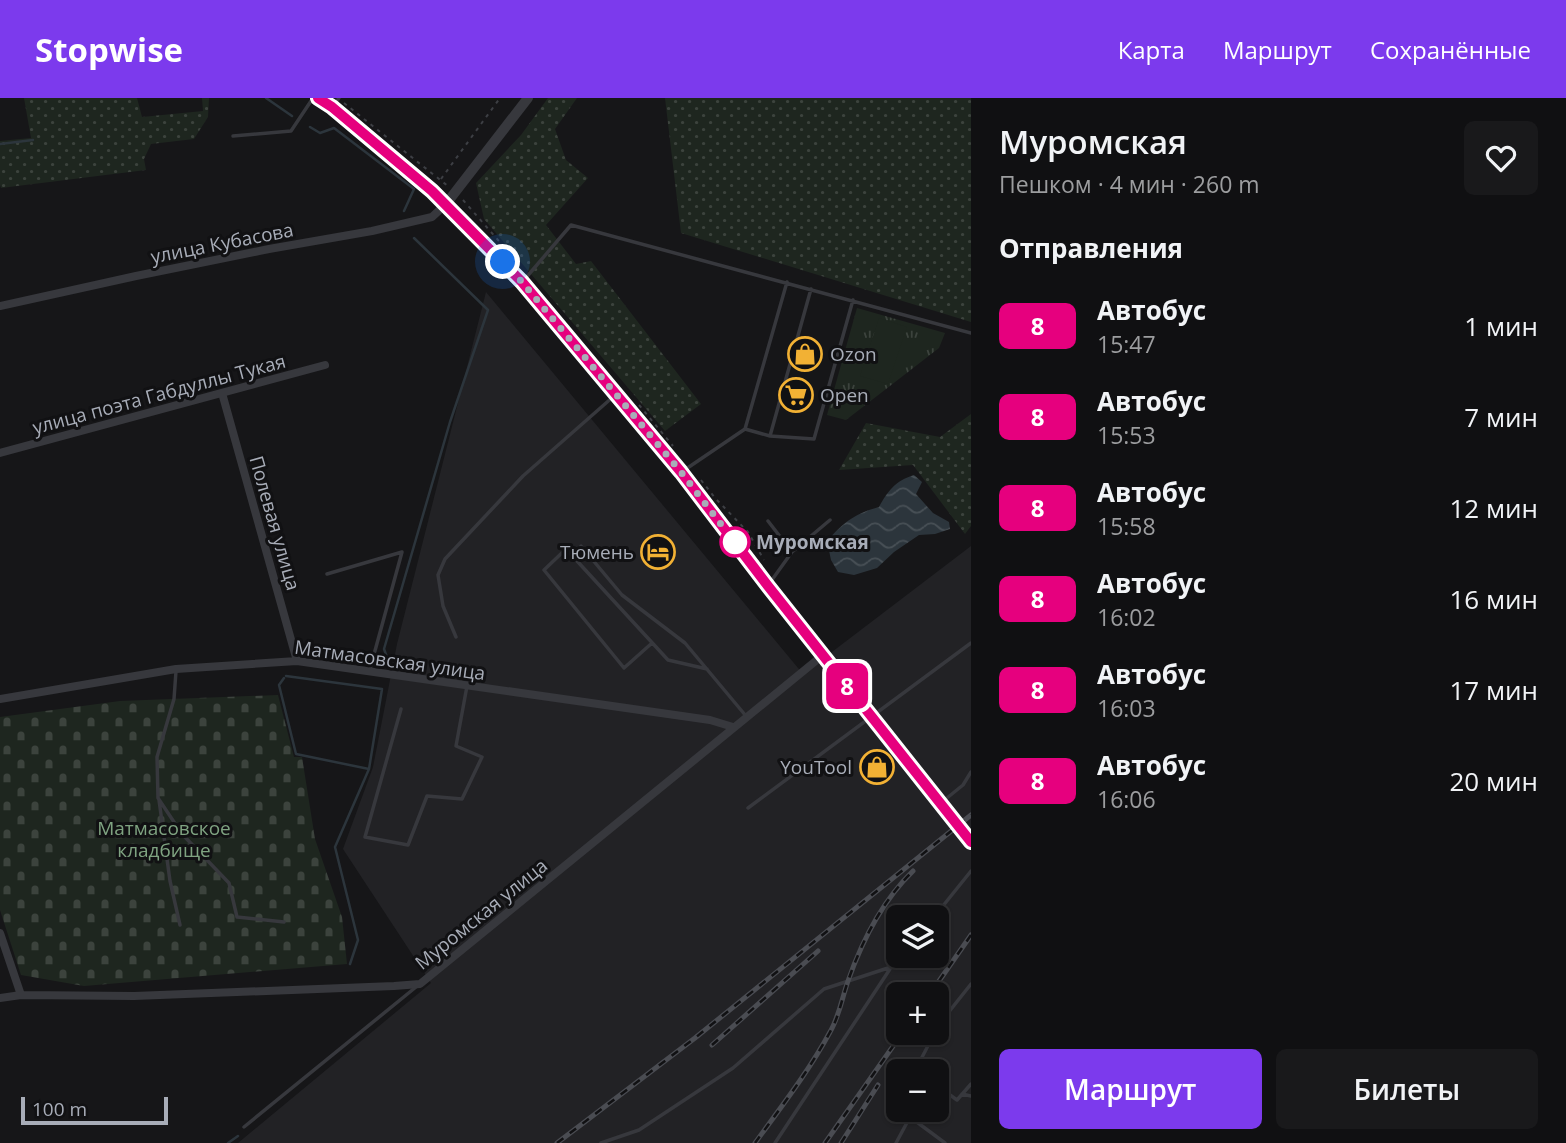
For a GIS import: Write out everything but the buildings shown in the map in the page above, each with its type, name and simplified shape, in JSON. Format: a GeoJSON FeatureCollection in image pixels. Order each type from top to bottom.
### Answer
{"type":"FeatureCollection","features":[{"type":"Feature","properties":{"kind":"main road"},"geometry":{"type":"LineString","coordinates":[[316,98],[336,103],[446,204],[522,282],[681,472],[971,842]]}},
{"type":"Feature","properties":{"kind":"street"},"geometry":{"type":"LineString","coordinates":[[446,204],[528,98]]}},
{"type":"Feature","properties":{"kind":"street","name":"улица Кубасова"},"geometry":{"type":"LineString","coordinates":[[0,306],[149,273],[372,231],[432,217],[446,204]]}},
{"type":"Feature","properties":{"kind":"street","name":"улица поэта Габдуллы Тукая"},"geometry":{"type":"LineString","coordinates":[[0,453],[325,365]]}},
{"type":"Feature","properties":{"kind":"street","name":"Полевая улица"},"geometry":{"type":"LineString","coordinates":[[222,393],[297,661]]}},
{"type":"Feature","properties":{"kind":"street","name":"Муромская улица"},"geometry":{"type":"LineString","coordinates":[[0,998],[21,995],[134,996],[346,989],[420,984],[822,655]]}},
{"type":"Feature","properties":{"kind":"street","name":"Матмасовская улица"},"geometry":{"type":"LineString","coordinates":[[0,699],[176,669],[297,661],[710,720],[733,727]]}},
{"type":"Feature","properties":{"kind":"street"},"geometry":{"type":"LineString","coordinates":[[0,933],[21,995]]}},
{"type":"Feature","properties":{"kind":"lane"},"geometry":{"type":"LineString","coordinates":[[233,136],[291,131],[316,98]]}},
{"type":"Feature","properties":{"kind":"lane"},"geometry":{"type":"LineString","coordinates":[[522,282],[571,225],[971,333]]}},
{"type":"Feature","properties":{"kind":"lane"},"geometry":{"type":"LineString","coordinates":[[681,472],[745,429],[787,282]]}},
{"type":"Feature","properties":{"kind":"lane"},"geometry":{"type":"LineString","coordinates":[[770,436],[812,289]]}},
{"type":"Feature","properties":{"kind":"lane"},"geometry":{"type":"LineString","coordinates":[[745,429],[770,436],[814,439],[853,300]]}},
{"type":"Feature","properties":{"kind":"lane"},"geometry":{"type":"LineString","coordinates":[[456,637],[443,606],[438,575],[445,559],[523,476],[616,394]]}},
{"type":"Feature","properties":{"kind":"lane"},"geometry":{"type":"LineString","coordinates":[[768,586],[792,552],[831,520]]}},
{"type":"Feature","properties":{"kind":"lane"},"geometry":{"type":"LineString","coordinates":[[768,521],[792,552]]}},
{"type":"Feature","properties":{"kind":"lane"},"geometry":{"type":"LineString","coordinates":[[581,546],[622,595],[685,643],[746,716]]}},
{"type":"Feature","properties":{"kind":"lane"},"geometry":{"type":"LineString","coordinates":[[652,643],[624,668],[544,570],[566,549],[668,660],[706,669]]}},
{"type":"Feature","properties":{"kind":"lane"},"geometry":{"type":"LineString","coordinates":[[327,574],[402,552],[370,671]]}},
{"type":"Feature","properties":{"kind":"lane"},"geometry":{"type":"LineString","coordinates":[[748,808],[971,643]]}},
{"type":"Feature","properties":{"kind":"lane"},"geometry":{"type":"LineString","coordinates":[[176,669],[174,699],[157,757],[158,798],[170,881],[180,925]]}},
{"type":"Feature","properties":{"kind":"lane"},"geometry":{"type":"LineString","coordinates":[[401,709],[365,837],[408,845],[427,796],[462,799],[482,757],[456,746],[467,686]]}},
{"type":"Feature","properties":{"kind":"lane"},"geometry":{"type":"LineString","coordinates":[[940,803],[963,785],[971,772]]}},
{"type":"Feature","properties":{"kind":"lane"},"geometry":{"type":"LineString","coordinates":[[158,798],[182,834],[229,883],[237,917],[284,922]]}},
{"type":"Feature","properties":{"kind":"lane"},"geometry":{"type":"LineString","coordinates":[[943,905],[971,871]]}},
{"type":"Feature","properties":{"kind":"lane"},"geometry":{"type":"LineString","coordinates":[[601,1143],[639,1130],[733,1068],[824,989],[888,968]]}},
{"type":"Feature","properties":{"kind":"lane"},"geometry":{"type":"LineString","coordinates":[[775,1143],[890,968]]}},
{"type":"Feature","properties":{"kind":"lane"},"geometry":{"type":"LineString","coordinates":[[244,1127],[420,984]]}},
{"type":"Feature","properties":{"kind":"lane"},"geometry":{"type":"LineString","coordinates":[[949,1012],[971,984]]}},
{"type":"Feature","properties":{"kind":"lane"},"geometry":{"type":"LineString","coordinates":[[949,1094],[957,1100],[971,1084]]}},
{"type":"Feature","properties":{"kind":"lane"},"geometry":{"type":"LineString","coordinates":[[962,1094],[971,1096]]}},
{"type":"Feature","properties":{"kind":"lane"},"geometry":{"type":"LineString","coordinates":[[896,1143],[910,1117],[945,1143]]}},
{"type":"Feature","properties":{"kind":"path"},"geometry":{"type":"LineString","coordinates":[[440,180],[500,98]]}},
{"type":"Feature","properties":{"kind":"shaded area"},"geometry":{"type":"Polygon","coordinates":[[[486,292],[803,674],[971,546],[971,1143],[238,1143],[431,983],[343,849],[373,767],[397,644],[486,292]]]}},
{"type":"Feature","properties":{"kind":"green space"},"geometry":{"type":"Polygon","coordinates":[[[24,98],[137,98],[142,117],[203,111],[202,98],[209,98],[208,117],[194,139],[151,144],[144,159],[146,170],[1,188],[0,141],[31,138],[24,98]]]}},
{"type":"Feature","properties":{"kind":"green space"},"geometry":{"type":"Polygon","coordinates":[[[548,98],[577,98],[555,129],[566,160],[588,178],[546,225],[576,264],[591,261],[701,404],[665,431],[484,219],[476,183],[521,135],[548,98]]]}},
{"type":"Feature","properties":{"kind":"green space"},"geometry":{"type":"Polygon","coordinates":[[[665,98],[971,98],[971,322],[681,233],[665,98]]]}},
{"type":"Feature","properties":{"kind":"green space"},"geometry":{"type":"Polygon","coordinates":[[[857,308],[945,333],[939,348],[846,420],[827,415],[857,308]]]}},
{"type":"Feature","properties":{"kind":"green space"},"geometry":{"type":"Polygon","coordinates":[[[879,318],[907,327],[888,384],[860,376],[879,318]]]}},
{"type":"Feature","properties":{"kind":"green space"},"geometry":{"type":"Polygon","coordinates":[[[971,414],[971,526],[965,534],[913,465],[839,470],[866,423],[940,437],[971,414]]]}},
{"type":"Feature","properties":{"kind":"green space","name":"Матмасовское кладбище"},"geometry":{"type":"Polygon","coordinates":[[[278,695],[294,757],[302,757],[315,839],[342,917],[347,964],[84,986],[21,975],[0,910],[0,717],[120,701],[278,695]]]}},
{"type":"Feature","properties":{"kind":"water"},"geometry":{"type":"Polygon","coordinates":[[[914,475],[922,482],[916,494],[933,513],[949,522],[950,529],[919,535],[877,568],[854,575],[838,572],[831,560],[827,541],[850,520],[879,507],[893,487],[914,475]]]}},
{"type":"Feature","properties":{"kind":"waterway"},"geometry":{"type":"LineString","coordinates":[[266,98],[292,116]]}},
{"type":"Feature","properties":{"kind":"waterway"},"geometry":{"type":"LineString","coordinates":[[310,127],[320,133],[334,128],[414,189],[404,211]]}},
{"type":"Feature","properties":{"kind":"waterway"},"geometry":{"type":"LineString","coordinates":[[0,144],[33,140]]}},
{"type":"Feature","properties":{"kind":"waterway"},"geometry":{"type":"LineString","coordinates":[[389,663],[384,649],[450,422],[488,310],[414,238]]}},
{"type":"Feature","properties":{"kind":"waterway"},"geometry":{"type":"LineString","coordinates":[[286,676],[382,689],[369,769],[335,847],[358,940],[350,964]]}},
{"type":"Feature","properties":{"kind":"waterway"},"geometry":{"type":"LineString","coordinates":[[284,678],[279,685],[296,754],[369,769]]}},
{"type":"Feature","properties":{"kind":"waterway"},"geometry":{"type":"LineString","coordinates":[[228,1143],[238,1136]]}},
{"type":"Feature","properties":{"kind":"railway"},"geometry":{"type":"LineString","coordinates":[[557,1143],[695,1038],[971,815]]}},
{"type":"Feature","properties":{"kind":"railway"},"geometry":{"type":"LineString","coordinates":[[755,1143],[822,1046],[836,1020],[848,981],[867,937],[892,895],[913,871]]}},
{"type":"Feature","properties":{"kind":"railway"},"geometry":{"type":"LineString","coordinates":[[938,982],[971,935]]}},
{"type":"Feature","properties":{"kind":"railway"},"geometry":{"type":"LineString","coordinates":[[712,1045],[818,951]]}},
{"type":"Feature","properties":{"kind":"railway"},"geometry":{"type":"LineString","coordinates":[[825,1143],[894,1045]]}},
{"type":"Feature","properties":{"kind":"railway"},"geometry":{"type":"LineString","coordinates":[[841,1143],[878,1085]]}},
{"type":"Feature","properties":{"kind":"bus line","name":"8"},"geometry":{"type":"LineString","coordinates":[[318,98],[432,191],[522,282],[681,472],[971,842]]}},
{"type":"Feature","properties":{"kind":"place","name":"Ozon"},"geometry":{"type":"Point","coordinates":[805,354]}},
{"type":"Feature","properties":{"kind":"place","name":"Open"},"geometry":{"type":"Point","coordinates":[796,395]}},
{"type":"Feature","properties":{"kind":"place","name":"Муромская"},"geometry":{"type":"Point","coordinates":[735,542]}},
{"type":"Feature","properties":{"kind":"place","name":"Тюмень"},"geometry":{"type":"Point","coordinates":[658,552]}},
{"type":"Feature","properties":{"kind":"place","name":"YouTool"},"geometry":{"type":"Point","coordinates":[877,767]}},
{"type":"Feature","properties":{"kind":"route"},"geometry":{"type":"LineString","coordinates":[[503,262],[681,472],[740,549],[735,542]]}}]}
